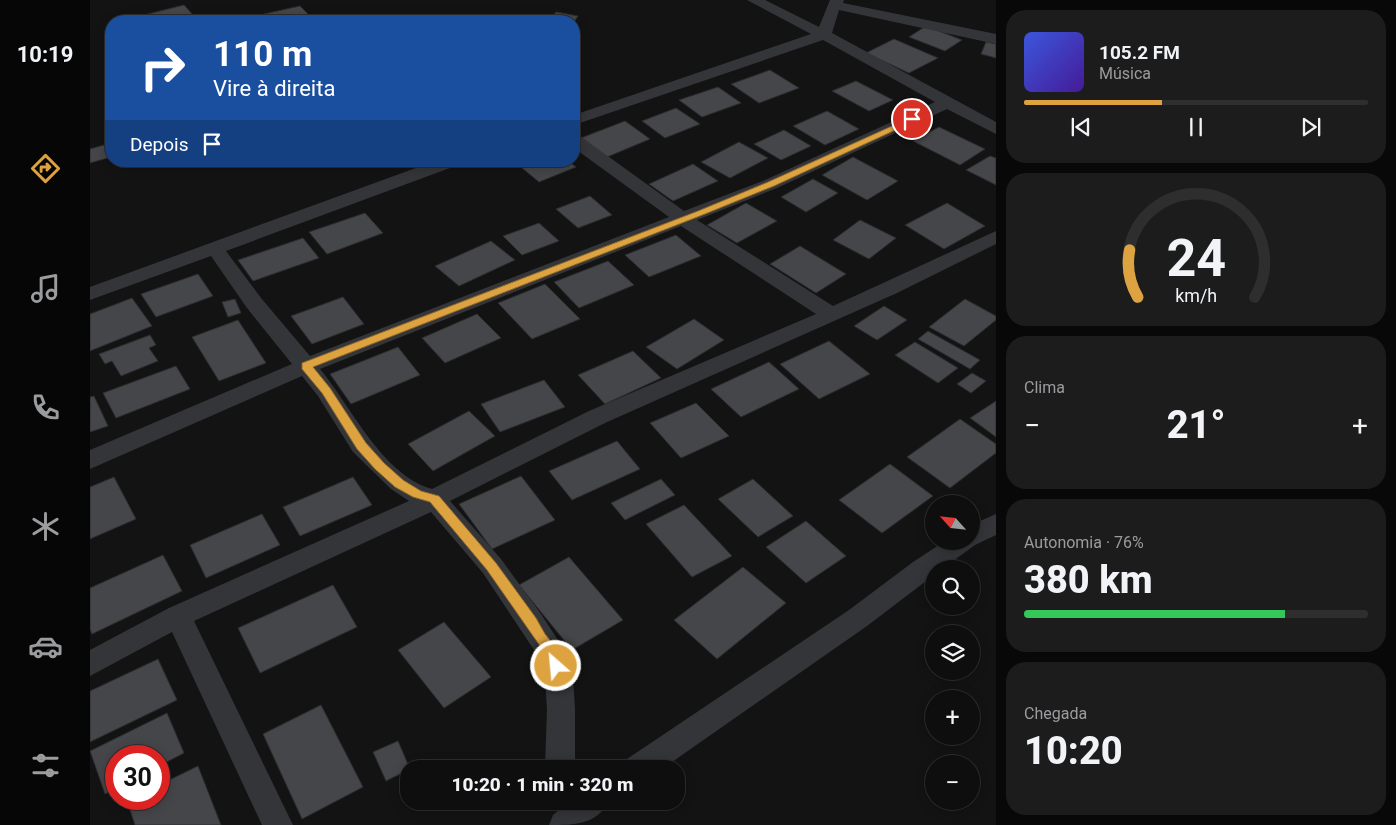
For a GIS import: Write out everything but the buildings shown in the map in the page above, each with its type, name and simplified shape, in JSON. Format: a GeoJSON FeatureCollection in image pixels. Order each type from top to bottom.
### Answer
{"type":"FeatureCollection","features":[{"type":"Feature","properties":{"kind":"street"},"geometry":{"type":"LineString","coordinates":[[754,0],[824,35],[996,129]]}},
{"type":"Feature","properties":{"kind":"street"},"geometry":{"type":"LineString","coordinates":[[824,35],[835,2],[996,39]]}},
{"type":"Feature","properties":{"kind":"street"},"geometry":{"type":"LineString","coordinates":[[580,118],[824,35]]}},
{"type":"Feature","properties":{"kind":"street"},"geometry":{"type":"LineString","coordinates":[[90,460],[306,366],[684,220],[771,184],[948,103]]}},
{"type":"Feature","properties":{"kind":"street"},"geometry":{"type":"LineString","coordinates":[[580,144],[684,220],[831,314]]}},
{"type":"Feature","properties":{"kind":"street"},"geometry":{"type":"LineString","coordinates":[[90,294],[436,167]]}},
{"type":"Feature","properties":{"kind":"street"},"geometry":{"type":"LineString","coordinates":[[90,664],[178,616],[434,499],[597,417],[890,289],[996,237]]}},
{"type":"Feature","properties":{"kind":"street"},"geometry":{"type":"LineString","coordinates":[[215,249],[254,302],[326,390],[361,446],[380,466],[405,487],[417,494],[434,499],[492,566],[521,606],[540,638],[553,654],[559,678],[561,709],[560,760]]}},
{"type":"Feature","properties":{"kind":"street"},"geometry":{"type":"LineString","coordinates":[[980,532],[996,524]]}},
{"type":"Feature","properties":{"kind":"street"},"geometry":{"type":"LineString","coordinates":[[650,760],[843,629],[922,569],[951,550]]}},
{"type":"Feature","properties":{"kind":"street"},"geometry":{"type":"LineString","coordinates":[[178,616],[278,825]]}},
{"type":"Feature","properties":{"kind":"street"},"geometry":{"type":"LineString","coordinates":[[563,810],[564,825]]}},
{"type":"Feature","properties":{"kind":"street"},"geometry":{"type":"LineString","coordinates":[[564,825],[583,810]]}},
{"type":"Feature","properties":{"kind":"route"},"geometry":{"type":"LineString","coordinates":[[556,666],[553,654],[540,638],[532,622],[492,566],[434,499],[417,494],[399,483],[361,446],[326,390],[306,366],[771,184],[912,119]]}}]}
